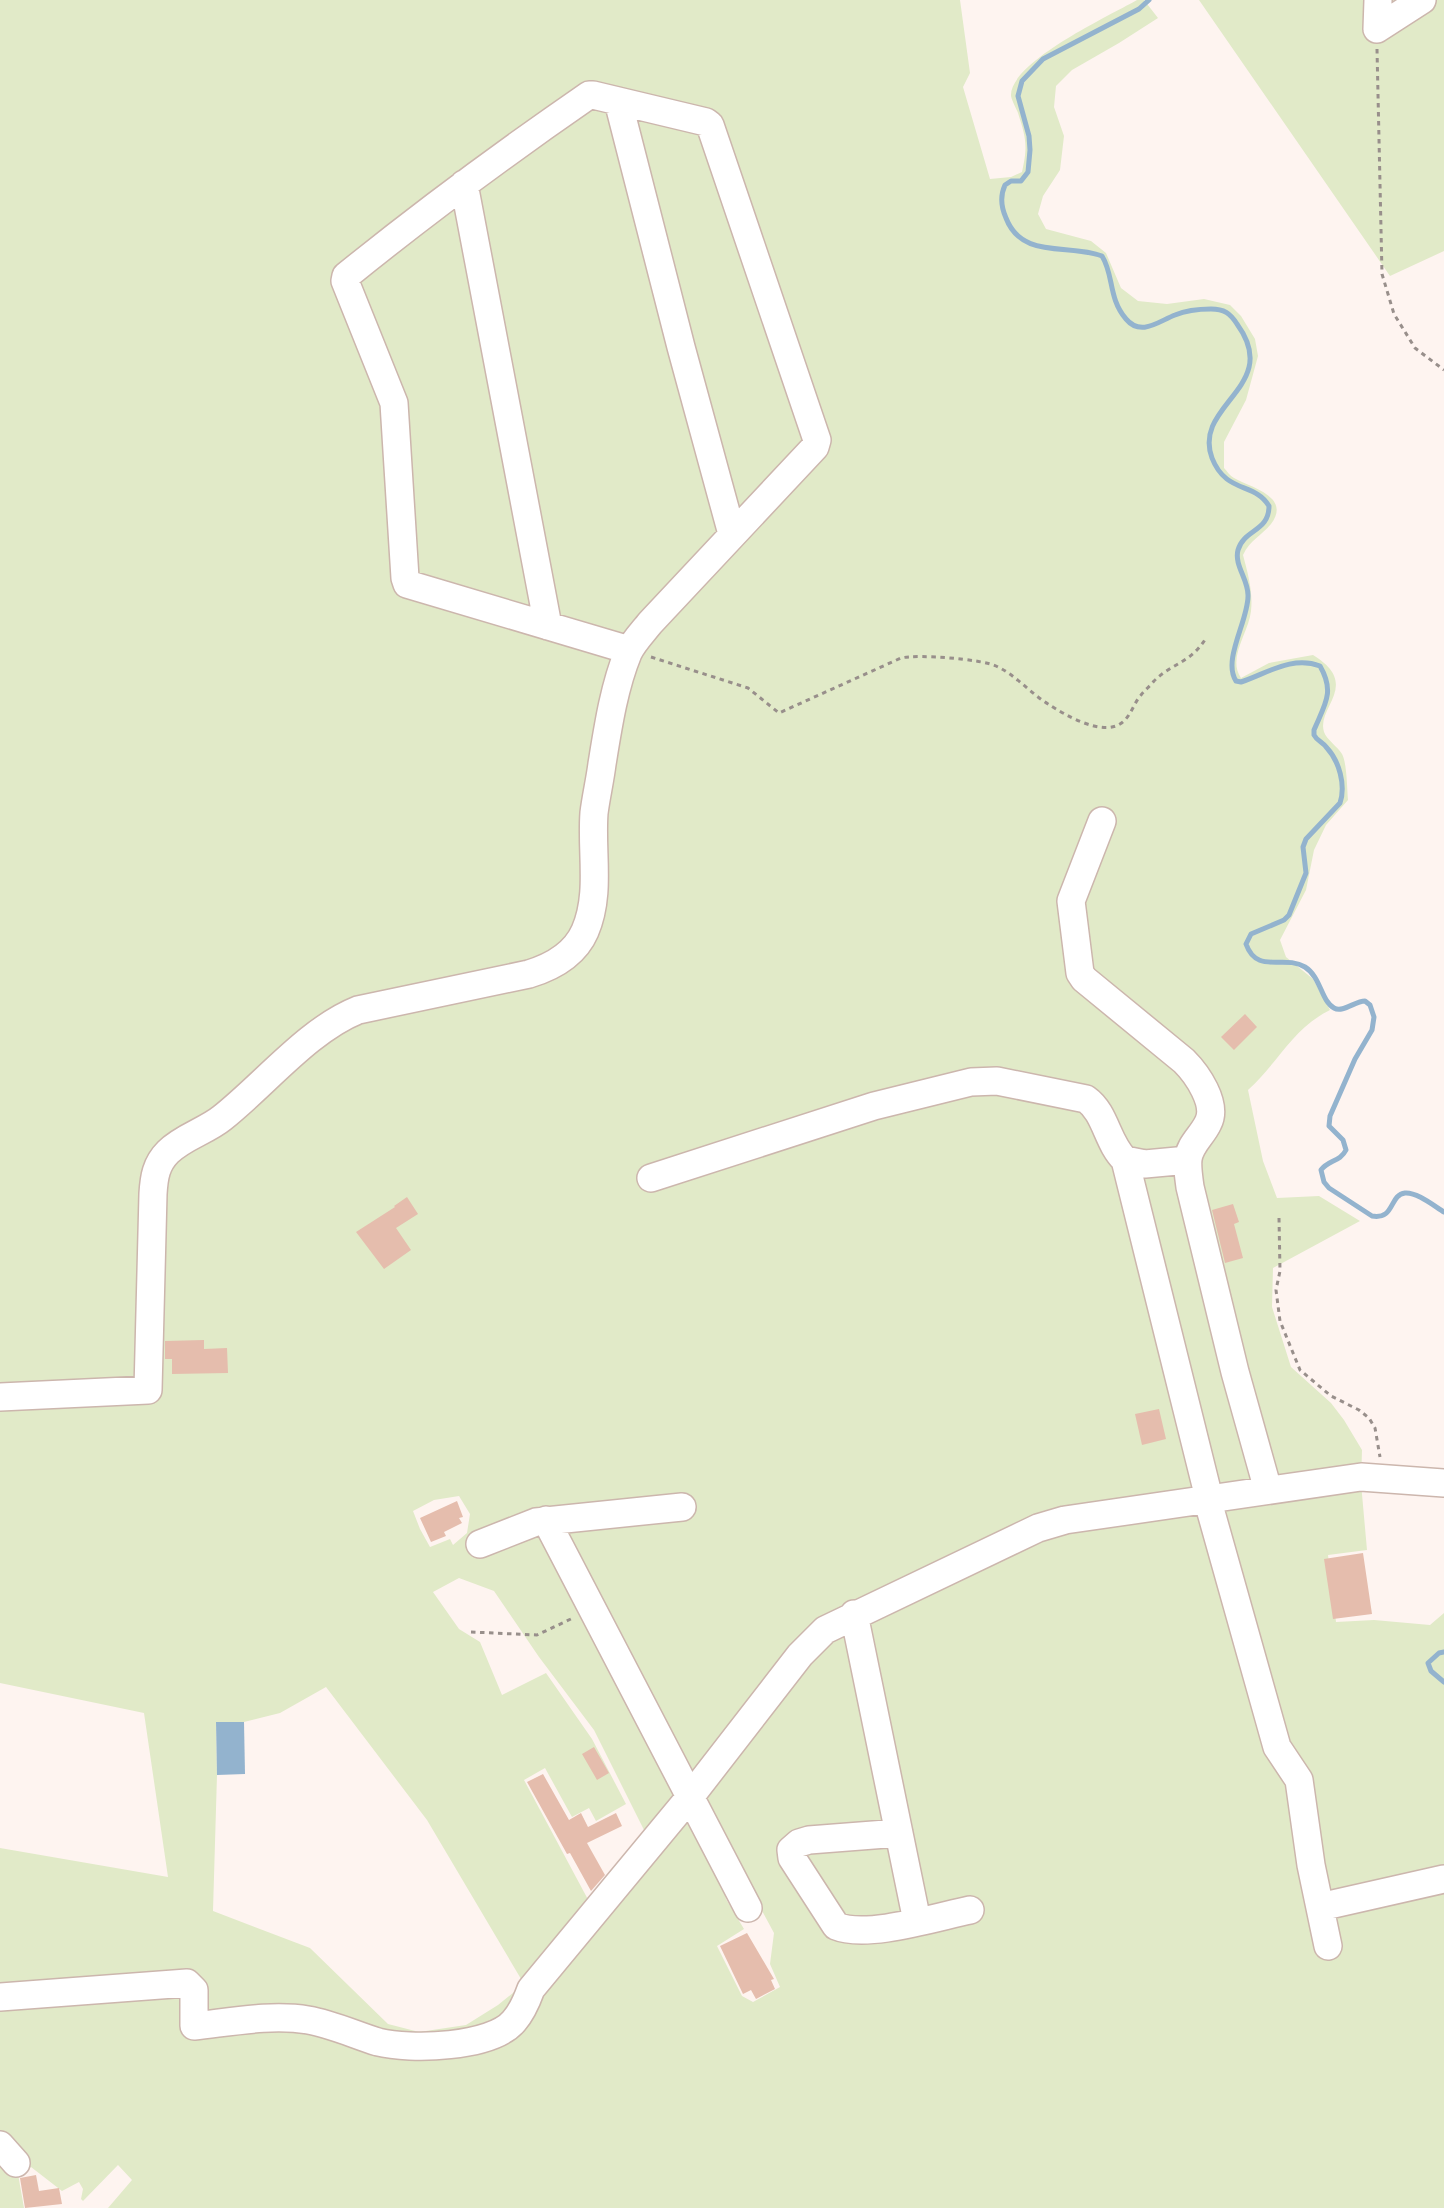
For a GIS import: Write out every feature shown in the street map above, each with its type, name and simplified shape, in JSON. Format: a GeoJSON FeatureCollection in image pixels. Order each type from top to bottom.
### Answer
{"type":"FeatureCollection","features":[{"type":"Feature","properties":{"kind":"street"},"geometry":{"type":"LineString","coordinates":[[1377,29],[1378,0]]}},
{"type":"Feature","properties":{"kind":"street"},"geometry":{"type":"LineString","coordinates":[[1377,29],[1422,0]]}},
{"type":"Feature","properties":{"kind":"street"},"geometry":{"type":"LineString","coordinates":[[0,1397],[148,1390],[153,1194],[154,1176],[159,1163],[176,1146],[220,1120],[323,1030],[358,1010],[538,971],[560,961],[572,949],[584,933],[594,903],[594,813],[608,731],[620,676],[629,650],[650,623],[815,447],[817,440],[710,125],[706,122],[589,95],[464,184],[346,276],[345,281],[394,403],[405,578],[408,584],[629,650]]}},
{"type":"Feature","properties":{"kind":"street"},"geometry":{"type":"LineString","coordinates":[[618,101],[732,534]]}},
{"type":"Feature","properties":{"kind":"street"},"geometry":{"type":"LineString","coordinates":[[464,184],[548,626]]}},
{"type":"Feature","properties":{"kind":"street"},"geometry":{"type":"LineString","coordinates":[[1102,820],[1071,901],[1080,973],[1084,979],[1195,1072],[1203,1085],[1211,1110],[1209,1122],[1196,1139],[1188,1160],[1190,1187],[1207,1261],[1268,1490]]}},
{"type":"Feature","properties":{"kind":"street"},"geometry":{"type":"LineString","coordinates":[[651,1178],[883,1104],[971,1082],[998,1081],[1086,1099],[1094,1104],[1110,1141],[1125,1160],[1208,1498],[1277,1747],[1299,1780],[1328,1946]]}},
{"type":"Feature","properties":{"kind":"street"},"geometry":{"type":"LineString","coordinates":[[1125,1160],[1145,1164],[1188,1160]]}},
{"type":"Feature","properties":{"kind":"street"},"geometry":{"type":"LineString","coordinates":[[0,1997],[187,1983],[194,1990],[194,2026],[276,2019],[309,2020],[381,2042],[418,2047],[460,2044],[497,2033],[514,2022],[531,1989],[690,1797],[800,1655],[825,1630],[854,1614],[1038,1528],[1065,1520],[1361,1477],[1444,1483]]}},
{"type":"Feature","properties":{"kind":"street"},"geometry":{"type":"LineString","coordinates":[[480,1544],[546,1520],[682,1507]]}},
{"type":"Feature","properties":{"kind":"street"},"geometry":{"type":"LineString","coordinates":[[546,1520],[748,1908]]}},
{"type":"Feature","properties":{"kind":"street"},"geometry":{"type":"LineString","coordinates":[[854,1614],[916,1921]]}},
{"type":"Feature","properties":{"kind":"street"},"geometry":{"type":"LineString","coordinates":[[898,1833],[808,1840],[791,1850],[792,1858],[836,1926],[844,1929],[871,1930],[970,1910]]}},
{"type":"Feature","properties":{"kind":"street"},"geometry":{"type":"LineString","coordinates":[[1320,1906],[1444,1880]]}},
{"type":"Feature","properties":{"kind":"path"},"geometry":{"type":"LineString","coordinates":[[1377,29],[1382,274],[1394,314],[1415,348],[1444,370]]}},
{"type":"Feature","properties":{"kind":"path"},"geometry":{"type":"LineString","coordinates":[[629,650],[748,688],[779,712],[901,658],[922,656],[984,663],[995,665],[1005,671],[1047,704],[1095,728],[1107,729],[1119,724],[1129,715],[1141,695],[1159,677],[1194,654],[1206,638]]}},
{"type":"Feature","properties":{"kind":"path"},"geometry":{"type":"LineString","coordinates":[[1279,1218],[1280,1271],[1276,1290],[1280,1320],[1300,1370],[1331,1396],[1359,1410],[1369,1418],[1375,1428],[1378,1442],[1379,1477]]}},
{"type":"Feature","properties":{"kind":"path"},"geometry":{"type":"LineString","coordinates":[[471,1632],[537,1635],[591,1608]]}},
{"type":"Feature","properties":{"kind":"green space"},"geometry":{"type":"Polygon","coordinates":[[[0,0],[960,0],[970,73],[963,87],[990,179],[1011,177],[1022,172],[1025,155],[1024,136],[1011,96],[1015,83],[1026,69],[1085,28],[1137,0],[1144,0],[1158,18],[1072,70],[1056,86],[1054,107],[1064,136],[1060,170],[1043,196],[1038,214],[1046,229],[1091,241],[1106,253],[1121,288],[1138,301],[1167,304],[1204,299],[1230,305],[1241,316],[1255,339],[1258,356],[1246,400],[1224,442],[1224,468],[1233,477],[1266,494],[1276,506],[1276,514],[1271,524],[1252,542],[1243,555],[1250,583],[1251,611],[1237,654],[1237,670],[1241,678],[1269,663],[1313,655],[1327,666],[1334,676],[1336,686],[1323,723],[1324,732],[1344,758],[1348,800],[1326,825],[1314,850],[1306,890],[1280,940],[1286,957],[1313,979],[1330,1010],[1296,1036],[1248,1090],[1263,1161],[1277,1198],[1319,1196],[1360,1221],[1273,1268],[1272,1307],[1291,1367],[1331,1403],[1362,1450],[1361,1483],[1367,1550],[1328,1555],[1336,1622],[1374,1620],[1430,1625],[1444,1613],[1444,2208],[108,2208],[132,2180],[118,2165],[83,2201],[81,2199],[83,2189],[79,2182],[62,2191],[31,2167],[18,2174],[24,2208],[0,2208],[0,1848],[168,1877],[144,1713],[0,1683],[0,0]],[[459,1496],[434,1500],[413,1511],[420,1529],[430,1547],[450,1539],[453,1545],[467,1533],[470,1514],[459,1496]],[[459,1578],[433,1592],[459,1629],[480,1642],[502,1695],[546,1673],[592,1739],[626,1804],[596,1821],[589,1808],[572,1817],[545,1768],[524,1780],[592,1907],[648,1838],[594,1730],[539,1657],[494,1591],[459,1578]],[[326,1687],[280,1713],[244,1722],[216,1723],[217,1775],[213,1911],[310,1948],[388,2024],[419,2032],[466,2025],[498,2005],[524,1984],[427,1820],[326,1687]],[[721,1876],[726,1899],[744,1929],[717,1946],[742,1996],[753,2002],[780,1987],[770,1964],[774,1933],[761,1909],[721,1876]]]}},
{"type":"Feature","properties":{"kind":"green space"},"geometry":{"type":"Polygon","coordinates":[[[1199,0],[1444,0],[1444,251],[1390,276],[1199,0]]]}},
{"type":"Feature","properties":{"kind":"water"},"geometry":{"type":"Polygon","coordinates":[[[216,1722],[244,1722],[245,1774],[217,1775],[216,1722]]]}},
{"type":"Feature","properties":{"kind":"building"},"geometry":{"type":"Polygon","coordinates":[[[1245,1014],[1257,1027],[1234,1050],[1221,1037],[1245,1014]]]}},
{"type":"Feature","properties":{"kind":"building"},"geometry":{"type":"Polygon","coordinates":[[[407,1197],[418,1214],[396,1228],[411,1250],[384,1269],[356,1232],[407,1197]]]}},
{"type":"Feature","properties":{"kind":"building"},"geometry":{"type":"Polygon","coordinates":[[[1233,1204],[1239,1222],[1234,1224],[1243,1258],[1225,1263],[1212,1210],[1233,1204]]]}},
{"type":"Feature","properties":{"kind":"building"},"geometry":{"type":"Polygon","coordinates":[[[204,1340],[204,1349],[227,1348],[228,1373],[172,1374],[172,1359],[165,1359],[165,1341],[204,1340]]]}},
{"type":"Feature","properties":{"kind":"building"},"geometry":{"type":"Polygon","coordinates":[[[1159,1409],[1166,1439],[1142,1445],[1135,1414],[1159,1409]]]}},
{"type":"Feature","properties":{"kind":"building"},"geometry":{"type":"Polygon","coordinates":[[[457,1501],[463,1517],[459,1518],[462,1523],[444,1532],[446,1536],[431,1542],[420,1518],[457,1501]]]}},
{"type":"Feature","properties":{"kind":"building"},"geometry":{"type":"Polygon","coordinates":[[[1363,1553],[1372,1614],[1333,1619],[1324,1559],[1363,1553]]]}},
{"type":"Feature","properties":{"kind":"building"},"geometry":{"type":"Polygon","coordinates":[[[594,1747],[609,1773],[597,1780],[582,1754],[594,1747]]]}},
{"type":"Feature","properties":{"kind":"building"},"geometry":{"type":"Polygon","coordinates":[[[543,1774],[569,1820],[581,1813],[588,1827],[616,1813],[622,1826],[587,1843],[605,1875],[591,1891],[570,1853],[567,1854],[527,1782],[543,1774]]]}},
{"type":"Feature","properties":{"kind":"building"},"geometry":{"type":"Polygon","coordinates":[[[747,1933],[774,1979],[771,1980],[775,1989],[756,1999],[751,1990],[743,1994],[720,1946],[747,1933]]]}},
{"type":"Feature","properties":{"kind":"building"},"geometry":{"type":"Polygon","coordinates":[[[36,2175],[39,2191],[59,2188],[62,2204],[25,2208],[20,2178],[36,2175]]]}},
{"type":"Feature","properties":{"kind":"waterway"},"geometry":{"type":"LineString","coordinates":[[1149,0],[1139,9],[1043,59],[1022,81],[1018,96],[1029,136],[1028,172],[1021,181],[1011,181],[1005,185],[1002,197],[1003,210],[1013,231],[1023,240],[1048,248],[1089,252],[1102,256],[1106,263],[1116,303],[1132,324],[1144,327],[1188,311],[1220,310],[1229,314],[1234,320],[1248,346],[1250,364],[1244,380],[1214,423],[1209,439],[1212,458],[1225,477],[1232,483],[1256,493],[1269,506],[1265,521],[1245,538],[1238,550],[1238,561],[1248,595],[1245,616],[1234,651],[1233,672],[1236,681],[1241,682],[1289,664],[1310,663],[1320,666],[1328,691],[1314,735],[1335,760],[1342,781],[1342,796],[1340,803],[1306,839],[1303,847],[1306,873],[1289,915],[1284,920],[1251,934],[1246,944],[1257,959],[1288,962],[1305,967],[1314,977],[1326,1000],[1334,1008],[1341,1009],[1365,1001],[1370,1005],[1374,1017],[1372,1030],[1355,1059],[1330,1116],[1329,1126],[1343,1140],[1346,1150],[1341,1157],[1321,1170],[1324,1182],[1329,1188],[1372,1216],[1385,1214],[1396,1198],[1405,1193],[1420,1197],[1444,1212]]}},
{"type":"Feature","properties":{"kind":"waterway"},"geometry":{"type":"LineString","coordinates":[[1444,1652],[1439,1653],[1428,1663],[1431,1671],[1444,1682]]}}]}
